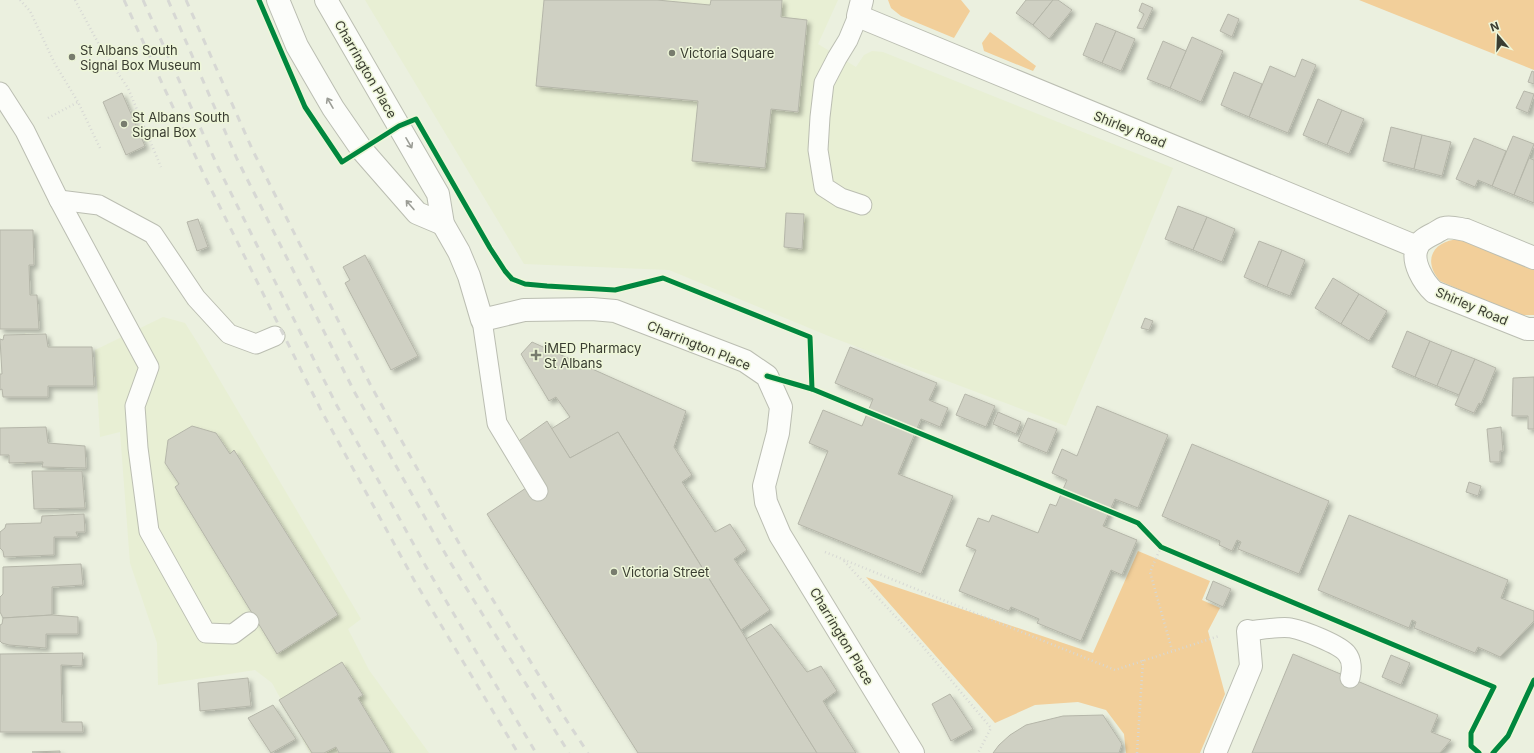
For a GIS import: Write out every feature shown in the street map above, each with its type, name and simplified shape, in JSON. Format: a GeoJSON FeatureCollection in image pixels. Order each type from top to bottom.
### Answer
{"type":"FeatureCollection","features":[{"type":"Feature","properties":{"kind":"street"},"geometry":{"type":"LineString","coordinates":[[278,0],[297,46],[332,108],[362,150],[417,213],[443,224]]}},
{"type":"Feature","properties":{"kind":"street","name":"Charrington Place"},"geometry":{"type":"LineString","coordinates":[[326,0],[438,194],[443,224],[459,252],[469,276],[482,320],[524,310],[592,309],[615,311],[745,361],[767,376],[780,407],[778,433],[764,486],[766,502],[780,535],[913,753]]}},
{"type":"Feature","properties":{"kind":"street","name":"Shirley Road"},"geometry":{"type":"LineString","coordinates":[[860,8],[1417,247],[1416,256],[1421,275],[1426,285],[1434,292],[1527,329],[1534,329]]}},
{"type":"Feature","properties":{"kind":"street"},"geometry":{"type":"LineString","coordinates":[[1417,247],[1425,239],[1444,228],[1454,228],[1466,230],[1534,258]]}},
{"type":"Feature","properties":{"kind":"street"},"geometry":{"type":"LineString","coordinates":[[1215,753],[1251,666],[1248,631]]}},
{"type":"Feature","properties":{"kind":"lane"},"geometry":{"type":"LineString","coordinates":[[860,8],[848,40],[836,58],[824,83],[818,150],[824,187],[841,198],[862,205]]}},
{"type":"Feature","properties":{"kind":"lane"},"geometry":{"type":"LineString","coordinates":[[0,92],[25,131],[59,200],[148,367],[135,406],[138,448],[149,531],[206,633],[233,634],[250,622]]}},
{"type":"Feature","properties":{"kind":"lane"},"geometry":{"type":"LineString","coordinates":[[59,200],[99,205],[153,234],[196,298],[229,334],[256,344],[275,336]]}},
{"type":"Feature","properties":{"kind":"lane"},"geometry":{"type":"LineString","coordinates":[[482,320],[497,424],[538,491]]}},
{"type":"Feature","properties":{"kind":"lane"},"geometry":{"type":"LineString","coordinates":[[1248,631],[1291,628],[1333,643],[1347,654],[1351,663],[1350,678]]}},
{"type":"Feature","properties":{"kind":"path"},"geometry":{"type":"LineString","coordinates":[[20,0],[30,11],[55,64],[78,102],[100,148]]}},
{"type":"Feature","properties":{"kind":"path"},"geometry":{"type":"LineString","coordinates":[[75,0],[102,50],[128,88],[162,166]]}},
{"type":"Feature","properties":{"kind":"path"},"geometry":{"type":"LineString","coordinates":[[25,131],[78,102]]}},
{"type":"Feature","properties":{"kind":"path"},"geometry":{"type":"LineString","coordinates":[[1157,542],[1161,547],[1168,550]]}},
{"type":"Feature","properties":{"kind":"path"},"geometry":{"type":"LineString","coordinates":[[1161,547],[1150,572],[1172,650]]}},
{"type":"Feature","properties":{"kind":"path"},"geometry":{"type":"LineString","coordinates":[[821,551],[1115,670],[1214,637],[1248,631]]}},
{"type":"Feature","properties":{"kind":"path"},"geometry":{"type":"LineString","coordinates":[[842,559],[919,642],[991,728],[978,753]]}},
{"type":"Feature","properties":{"kind":"path"},"geometry":{"type":"LineString","coordinates":[[1137,753],[1143,660]]}},
{"type":"Feature","properties":{"kind":"shaded area"},"geometry":{"type":"Polygon","coordinates":[[[365,0],[838,0],[818,44],[856,67],[864,55],[872,51],[883,52],[1173,168],[1066,426],[831,337],[669,270],[524,264],[365,0]]]}},
{"type":"Feature","properties":{"kind":"shaded area"},"geometry":{"type":"Polygon","coordinates":[[[888,0],[961,0],[970,11],[954,38],[901,16],[891,8],[888,0]]]}},
{"type":"Feature","properties":{"kind":"shaded area"},"geometry":{"type":"Polygon","coordinates":[[[1359,0],[1534,0],[1534,70],[1359,0]]]}},
{"type":"Feature","properties":{"kind":"shaded area"},"geometry":{"type":"Polygon","coordinates":[[[990,32],[1036,66],[1033,71],[984,51],[982,43],[990,32]]]}},
{"type":"Feature","properties":{"kind":"shaded area"},"geometry":{"type":"Polygon","coordinates":[[[1459,239],[1534,269],[1534,315],[1518,315],[1440,281],[1432,266],[1431,259],[1433,253],[1443,243],[1459,239]]]}},
{"type":"Feature","properties":{"kind":"shaded area"},"geometry":{"type":"Polygon","coordinates":[[[163,317],[185,323],[199,345],[361,619],[348,629],[369,670],[429,753],[310,753],[272,683],[255,670],[158,685],[157,643],[130,563],[120,432],[100,437],[95,350],[163,317]]]}},
{"type":"Feature","properties":{"kind":"shaded area"},"geometry":{"type":"Polygon","coordinates":[[[1138,551],[1210,581],[1202,600],[1220,608],[1208,631],[1225,694],[1200,753],[1126,753],[1124,734],[1106,710],[1078,702],[1035,705],[995,723],[866,577],[1093,653],[1138,551]]]}},
{"type":"Feature","properties":{"kind":"building","name":"Victoria Square"},"geometry":{"type":"Polygon","coordinates":[[[544,0],[657,0],[710,5],[711,0],[782,0],[781,17],[807,20],[798,112],[771,109],[765,168],[692,161],[698,101],[536,86],[544,0]]]}},
{"type":"Feature","properties":{"kind":"building"},"geometry":{"type":"Polygon","coordinates":[[[1026,0],[1053,0],[1033,25],[1016,13],[1026,0]]]}},
{"type":"Feature","properties":{"kind":"building"},"geometry":{"type":"Polygon","coordinates":[[[1053,0],[1058,0],[1072,10],[1049,39],[1033,25],[1053,0]]]}},
{"type":"Feature","properties":{"kind":"building"},"geometry":{"type":"Polygon","coordinates":[[[1142,3],[1153,8],[1143,29],[1137,28],[1144,14],[1139,11],[1142,3]]]}},
{"type":"Feature","properties":{"kind":"building"},"geometry":{"type":"Polygon","coordinates":[[[1228,14],[1239,19],[1232,37],[1220,31],[1228,14]]]}},
{"type":"Feature","properties":{"kind":"building"},"geometry":{"type":"Polygon","coordinates":[[[1096,23],[1116,31],[1102,63],[1083,55],[1096,23]]]}},
{"type":"Feature","properties":{"kind":"building"},"geometry":{"type":"Polygon","coordinates":[[[1116,31],[1135,39],[1121,71],[1102,63],[1116,31]]]}},
{"type":"Feature","properties":{"kind":"building"},"geometry":{"type":"Polygon","coordinates":[[[1192,37],[1223,51],[1201,102],[1170,88],[1192,37]]]}},
{"type":"Feature","properties":{"kind":"building"},"geometry":{"type":"Polygon","coordinates":[[[1163,41],[1186,51],[1170,88],[1147,79],[1163,41]]]}},
{"type":"Feature","properties":{"kind":"building"},"geometry":{"type":"Polygon","coordinates":[[[1302,59],[1316,65],[1288,133],[1249,117],[1270,66],[1295,77],[1302,59]]]}},
{"type":"Feature","properties":{"kind":"building"},"geometry":{"type":"Polygon","coordinates":[[[1532,71],[1534,72],[1534,84],[1528,82],[1532,71]]]}},
{"type":"Feature","properties":{"kind":"building"},"geometry":{"type":"Polygon","coordinates":[[[1234,72],[1262,84],[1249,117],[1221,105],[1234,72]]]}},
{"type":"Feature","properties":{"kind":"building"},"geometry":{"type":"Polygon","coordinates":[[[1524,91],[1534,94],[1528,113],[1516,108],[1524,91]]]}},
{"type":"Feature","properties":{"kind":"building","name":"St Albans South Signal Box"},"geometry":{"type":"Polygon","coordinates":[[[122,93],[145,146],[126,155],[103,102],[122,93]]]}},
{"type":"Feature","properties":{"kind":"building"},"geometry":{"type":"Polygon","coordinates":[[[1318,99],[1342,110],[1327,145],[1303,135],[1318,99]]]}},
{"type":"Feature","properties":{"kind":"building"},"geometry":{"type":"Polygon","coordinates":[[[1342,110],[1364,119],[1349,154],[1327,145],[1342,110]]]}},
{"type":"Feature","properties":{"kind":"building"},"geometry":{"type":"Polygon","coordinates":[[[1391,127],[1422,135],[1414,169],[1383,161],[1391,127]]]}},
{"type":"Feature","properties":{"kind":"building"},"geometry":{"type":"Polygon","coordinates":[[[1422,135],[1451,142],[1442,176],[1414,169],[1422,135]]]}},
{"type":"Feature","properties":{"kind":"building"},"geometry":{"type":"Polygon","coordinates":[[[1513,136],[1534,144],[1514,195],[1492,186],[1513,136]]]}},
{"type":"Feature","properties":{"kind":"building"},"geometry":{"type":"Polygon","coordinates":[[[1474,138],[1506,151],[1492,186],[1478,180],[1475,187],[1456,179],[1474,138]]]}},
{"type":"Feature","properties":{"kind":"building"},"geometry":{"type":"Polygon","coordinates":[[[1529,158],[1534,160],[1534,203],[1514,195],[1529,158]]]}},
{"type":"Feature","properties":{"kind":"building"},"geometry":{"type":"Polygon","coordinates":[[[1178,206],[1207,217],[1193,250],[1165,239],[1178,206]]]}},
{"type":"Feature","properties":{"kind":"building"},"geometry":{"type":"Polygon","coordinates":[[[786,213],[804,214],[802,249],[784,247],[786,213]]]}},
{"type":"Feature","properties":{"kind":"building"},"geometry":{"type":"Polygon","coordinates":[[[1207,217],[1235,229],[1222,262],[1193,250],[1207,217]]]}},
{"type":"Feature","properties":{"kind":"building"},"geometry":{"type":"Polygon","coordinates":[[[198,219],[208,247],[197,251],[187,222],[198,219]]]}},
{"type":"Feature","properties":{"kind":"building"},"geometry":{"type":"Polygon","coordinates":[[[0,230],[33,230],[34,265],[29,265],[30,295],[37,295],[39,329],[0,329],[0,230]]]}},
{"type":"Feature","properties":{"kind":"building"},"geometry":{"type":"Polygon","coordinates":[[[1259,241],[1282,250],[1267,287],[1244,277],[1259,241]]]}},
{"type":"Feature","properties":{"kind":"building"},"geometry":{"type":"Polygon","coordinates":[[[1282,250],[1305,260],[1290,296],[1267,287],[1282,250]]]}},
{"type":"Feature","properties":{"kind":"building"},"geometry":{"type":"Polygon","coordinates":[[[365,255],[418,356],[391,370],[345,283],[350,280],[343,267],[365,255]]]}},
{"type":"Feature","properties":{"kind":"building"},"geometry":{"type":"Polygon","coordinates":[[[1333,278],[1359,294],[1341,324],[1315,308],[1333,278]]]}},
{"type":"Feature","properties":{"kind":"building"},"geometry":{"type":"Polygon","coordinates":[[[1359,294],[1387,311],[1369,341],[1341,324],[1359,294]]]}},
{"type":"Feature","properties":{"kind":"building"},"geometry":{"type":"Polygon","coordinates":[[[1145,318],[1153,321],[1149,330],[1141,328],[1145,318]]]}},
{"type":"Feature","properties":{"kind":"building"},"geometry":{"type":"Polygon","coordinates":[[[1407,331],[1430,341],[1415,377],[1392,367],[1407,331]]]}},
{"type":"Feature","properties":{"kind":"building"},"geometry":{"type":"Polygon","coordinates":[[[46,334],[48,347],[92,347],[94,386],[48,386],[48,397],[3,397],[2,389],[0,390],[0,374],[2,374],[0,339],[3,340],[4,335],[46,334]]]}},
{"type":"Feature","properties":{"kind":"building"},"geometry":{"type":"Polygon","coordinates":[[[1430,341],[1452,350],[1437,386],[1415,377],[1430,341]]]}},
{"type":"Feature","properties":{"kind":"building"},"geometry":{"type":"Polygon","coordinates":[[[532,342],[686,411],[674,447],[692,475],[682,482],[715,532],[730,524],[747,550],[734,559],[770,610],[741,630],[618,432],[570,458],[551,429],[570,417],[556,397],[549,401],[521,354],[532,342]]]}},
{"type":"Feature","properties":{"kind":"building"},"geometry":{"type":"Polygon","coordinates":[[[850,347],[937,383],[929,400],[948,408],[940,427],[921,419],[898,474],[953,496],[921,574],[798,524],[828,451],[809,443],[823,410],[862,426],[873,399],[835,383],[850,347]]]}},
{"type":"Feature","properties":{"kind":"building"},"geometry":{"type":"Polygon","coordinates":[[[1452,350],[1475,359],[1459,395],[1437,386],[1452,350]]]}},
{"type":"Feature","properties":{"kind":"building"},"geometry":{"type":"Polygon","coordinates":[[[1475,359],[1496,368],[1481,404],[1479,403],[1474,413],[1455,405],[1475,359]]]}},
{"type":"Feature","properties":{"kind":"building"},"geometry":{"type":"Polygon","coordinates":[[[1534,377],[1534,429],[1528,429],[1528,416],[1512,416],[1513,378],[1534,377]]]}},
{"type":"Feature","properties":{"kind":"building"},"geometry":{"type":"Polygon","coordinates":[[[965,394],[995,406],[986,427],[956,415],[965,394]]]}},
{"type":"Feature","properties":{"kind":"building"},"geometry":{"type":"Polygon","coordinates":[[[1097,406],[1168,435],[1138,508],[1115,499],[1103,526],[1137,540],[1122,575],[1111,570],[1081,641],[1037,623],[1039,619],[1011,607],[1009,611],[959,591],[976,550],[966,546],[978,518],[989,522],[992,515],[1038,533],[1050,504],[1056,506],[1067,480],[1052,473],[1062,449],[1077,456],[1097,406]]]}},
{"type":"Feature","properties":{"kind":"building"},"geometry":{"type":"Polygon","coordinates":[[[998,412],[1021,422],[1016,434],[993,424],[998,412]]]}},
{"type":"Feature","properties":{"kind":"building"},"geometry":{"type":"Polygon","coordinates":[[[1028,418],[1057,429],[1047,453],[1018,441],[1028,418]]]}},
{"type":"Feature","properties":{"kind":"building","name":"Victoria Street"},"geometry":{"type":"Polygon","coordinates":[[[547,421],[570,458],[618,432],[817,753],[638,753],[487,514],[538,480],[516,443],[547,421]]]}},
{"type":"Feature","properties":{"kind":"building"},"geometry":{"type":"Polygon","coordinates":[[[192,426],[216,433],[230,454],[234,450],[338,615],[277,654],[175,487],[179,484],[165,463],[168,440],[192,426]]]}},
{"type":"Feature","properties":{"kind":"building"},"geometry":{"type":"Polygon","coordinates":[[[46,427],[48,443],[85,446],[86,468],[42,467],[43,462],[9,463],[9,455],[0,455],[0,428],[46,427]]]}},
{"type":"Feature","properties":{"kind":"building"},"geometry":{"type":"Polygon","coordinates":[[[1501,427],[1503,451],[1500,451],[1500,462],[1490,462],[1487,429],[1501,427]]]}},
{"type":"Feature","properties":{"kind":"building"},"geometry":{"type":"Polygon","coordinates":[[[1192,444],[1329,501],[1299,574],[1238,549],[1241,542],[1237,540],[1232,551],[1219,545],[1220,541],[1162,516],[1192,444]]]}},
{"type":"Feature","properties":{"kind":"building"},"geometry":{"type":"Polygon","coordinates":[[[32,471],[82,471],[85,508],[34,509],[32,471]]]}},
{"type":"Feature","properties":{"kind":"building"},"geometry":{"type":"Polygon","coordinates":[[[1469,482],[1481,486],[1478,496],[1466,492],[1469,482]]]}},
{"type":"Feature","properties":{"kind":"building"},"geometry":{"type":"Polygon","coordinates":[[[84,514],[85,532],[76,532],[78,537],[54,537],[54,555],[4,557],[3,551],[0,548],[0,532],[5,528],[6,524],[41,523],[42,516],[84,514]]]}},
{"type":"Feature","properties":{"kind":"building"},"geometry":{"type":"Polygon","coordinates":[[[1349,515],[1508,580],[1501,598],[1534,611],[1534,621],[1500,657],[1478,647],[1475,653],[1414,628],[1416,622],[1412,620],[1409,628],[1318,590],[1349,515]]]}},
{"type":"Feature","properties":{"kind":"building"},"geometry":{"type":"Polygon","coordinates":[[[81,564],[83,585],[52,587],[52,615],[3,618],[0,612],[0,597],[3,594],[3,567],[81,564]]]}},
{"type":"Feature","properties":{"kind":"building"},"geometry":{"type":"Polygon","coordinates":[[[1213,581],[1231,589],[1223,607],[1206,599],[1213,581]]]}},
{"type":"Feature","properties":{"kind":"building"},"geometry":{"type":"Polygon","coordinates":[[[52,615],[78,617],[78,634],[46,634],[46,648],[9,645],[0,641],[0,625],[2,624],[3,618],[52,615]]]}},
{"type":"Feature","properties":{"kind":"building"},"geometry":{"type":"Polygon","coordinates":[[[771,624],[807,672],[821,666],[837,691],[823,701],[856,753],[817,753],[746,639],[771,624]]]}},
{"type":"Feature","properties":{"kind":"building"},"geometry":{"type":"Polygon","coordinates":[[[83,653],[82,666],[61,665],[62,722],[82,722],[83,732],[0,732],[0,654],[83,653]]]}},
{"type":"Feature","properties":{"kind":"building"},"geometry":{"type":"Polygon","coordinates":[[[1293,654],[1438,715],[1431,732],[1451,740],[1440,753],[1252,753],[1293,654]]]}},
{"type":"Feature","properties":{"kind":"building"},"geometry":{"type":"Polygon","coordinates":[[[1391,655],[1410,663],[1401,685],[1382,677],[1391,655]]]}},
{"type":"Feature","properties":{"kind":"building"},"geometry":{"type":"Polygon","coordinates":[[[342,662],[363,695],[358,698],[391,753],[339,753],[336,747],[324,753],[312,753],[279,700],[342,662]]]}},
{"type":"Feature","properties":{"kind":"building"},"geometry":{"type":"Polygon","coordinates":[[[248,678],[251,706],[200,711],[198,683],[248,678]]]}},
{"type":"Feature","properties":{"kind":"building"},"geometry":{"type":"Polygon","coordinates":[[[950,694],[973,729],[951,741],[932,704],[950,694]]]}},
{"type":"Feature","properties":{"kind":"building"},"geometry":{"type":"Polygon","coordinates":[[[273,705],[296,739],[271,753],[248,718],[273,705]]]}},
{"type":"Feature","properties":{"kind":"building"},"geometry":{"type":"Polygon","coordinates":[[[1103,715],[1122,744],[1119,753],[993,753],[1010,735],[1026,725],[1063,716],[1103,715]]]}},
{"type":"Feature","properties":{"kind":"building"},"geometry":{"type":"Polygon","coordinates":[[[60,751],[60,753],[32,752],[60,751]]]}},
{"type":"Feature","properties":{"kind":"railway"},"geometry":{"type":"LineString","coordinates":[[124,0],[204,175],[322,412],[414,580],[518,753]]}},
{"type":"Feature","properties":{"kind":"railway"},"geometry":{"type":"LineString","coordinates":[[143,0],[218,167],[336,404],[429,572],[536,753]]}},
{"type":"Feature","properties":{"kind":"railway"},"geometry":{"type":"LineString","coordinates":[[168,0],[237,159],[355,393],[450,562],[569,753]]}},
{"type":"Feature","properties":{"kind":"railway"},"geometry":{"type":"LineString","coordinates":[[186,0],[253,151],[371,386],[465,554],[563,715],[588,753]]}},
{"type":"Feature","properties":{"kind":"cycle path"},"geometry":{"type":"LineString","coordinates":[[259,0],[305,107],[342,162],[399,126],[416,119],[490,248],[512,279],[525,284],[615,290],[663,278],[810,337],[812,389]]}},
{"type":"Feature","properties":{"kind":"cycle path"},"geometry":{"type":"LineString","coordinates":[[767,376],[812,389],[1138,523],[1161,547],[1494,687],[1471,733],[1471,746],[1479,753]]}},
{"type":"Feature","properties":{"kind":"cycle path"},"geometry":{"type":"LineString","coordinates":[[1493,753],[1508,736],[1534,680]]}},
{"type":"Feature","properties":{"kind":"place","name":"Victoria Square"},"geometry":{"type":"Point","coordinates":[672,53]}},
{"type":"Feature","properties":{"kind":"place","name":"St Albans South Signal Box Museum"},"geometry":{"type":"Point","coordinates":[72,57]}},
{"type":"Feature","properties":{"kind":"place","name":"St Albans South Signal Box"},"geometry":{"type":"Point","coordinates":[124,124]}},
{"type":"Feature","properties":{"kind":"place","name":"iMED Pharmacy St Albans"},"geometry":{"type":"Point","coordinates":[536,355]}},
{"type":"Feature","properties":{"kind":"place","name":"Victoria Street"},"geometry":{"type":"Point","coordinates":[614,572]}}]}
